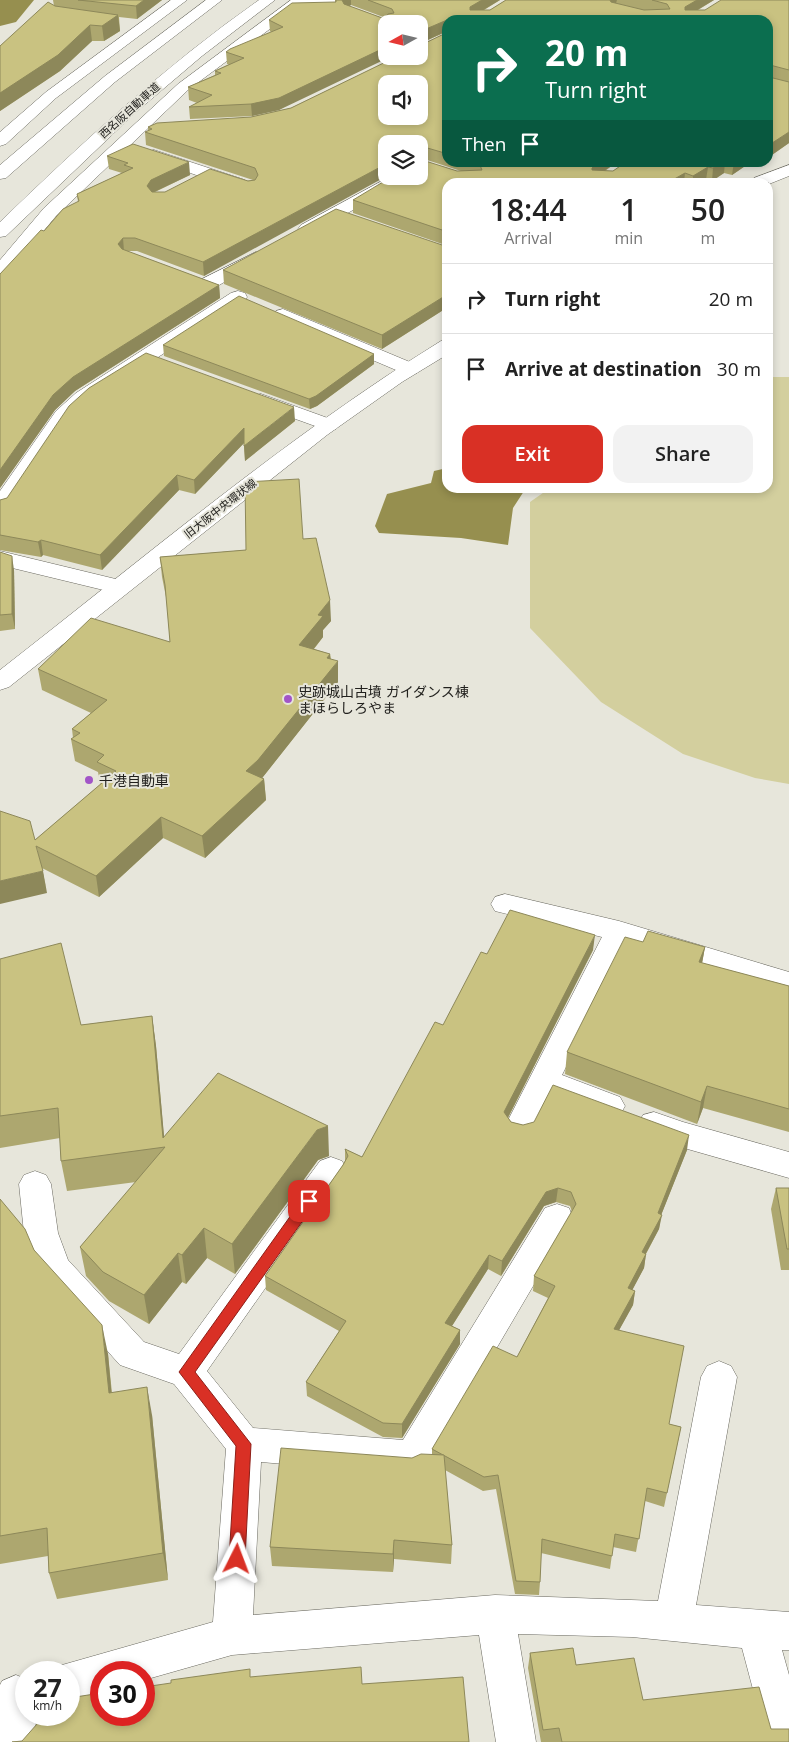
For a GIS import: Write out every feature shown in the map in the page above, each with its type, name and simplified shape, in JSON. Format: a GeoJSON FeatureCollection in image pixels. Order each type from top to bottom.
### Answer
{"type":"FeatureCollection","features":[{"type":"Feature","properties":{"kind":"main road"},"geometry":{"type":"LineString","coordinates":[[0,141],[51,95],[180,0]]}},
{"type":"Feature","properties":{"kind":"main road"},"geometry":{"type":"LineString","coordinates":[[0,174],[110,79],[215,0]]}},
{"type":"Feature","properties":{"kind":"main road","name":"西名阪自動車道"},"geometry":{"type":"LineString","coordinates":[[0,232],[95,140],[159,82],[268,0]]}},
{"type":"Feature","properties":{"kind":"main road"},"geometry":{"type":"LineString","coordinates":[[0,272],[50,212],[183,87],[300,0],[337,0]]}},
{"type":"Feature","properties":{"kind":"main road"},"geometry":{"type":"LineString","coordinates":[[122,25],[141,27]]}},
{"type":"Feature","properties":{"kind":"main road"},"geometry":{"type":"LineString","coordinates":[[139,129],[167,127]]}},
{"type":"Feature","properties":{"kind":"main road"},"geometry":{"type":"LineString","coordinates":[[122,145],[249,187]]}},
{"type":"Feature","properties":{"kind":"main road"},"geometry":{"type":"LineString","coordinates":[[770,178],[789,170]]}},
{"type":"Feature","properties":{"kind":"main road"},"geometry":{"type":"LineString","coordinates":[[184,186],[210,174]]}},
{"type":"Feature","properties":{"kind":"main road"},"geometry":{"type":"LineString","coordinates":[[291,238],[387,185]]}},
{"type":"Feature","properties":{"kind":"main road"},"geometry":{"type":"LineString","coordinates":[[334,214],[352,220]]}},
{"type":"Feature","properties":{"kind":"main road"},"geometry":{"type":"LineString","coordinates":[[274,247],[196,281],[410,368]]}},
{"type":"Feature","properties":{"kind":"main road"},"geometry":{"type":"LineString","coordinates":[[0,507],[63,415],[83,397],[154,361],[253,303]]}},
{"type":"Feature","properties":{"kind":"main road","name":"旧大阪中央環状線"},"geometry":{"type":"LineString","coordinates":[[0,682],[329,425],[410,368],[442,349]]}},
{"type":"Feature","properties":{"kind":"main road"},"geometry":{"type":"LineString","coordinates":[[246,394],[329,425]]}},
{"type":"Feature","properties":{"kind":"main road"},"geometry":{"type":"LineString","coordinates":[[0,558],[120,587]]}},
{"type":"Feature","properties":{"kind":"main road"},"geometry":{"type":"LineString","coordinates":[[505,904],[619,931],[789,982]]}},
{"type":"Feature","properties":{"kind":"main road"},"geometry":{"type":"LineString","coordinates":[[521,1126],[619,931]]}},
{"type":"Feature","properties":{"kind":"main road"},"geometry":{"type":"LineString","coordinates":[[544,1080],[677,1133],[789,1164]]}},
{"type":"Feature","properties":{"kind":"main road"},"geometry":{"type":"LineString","coordinates":[[186,1372],[331,1170]]}},
{"type":"Feature","properties":{"kind":"main road"},"geometry":{"type":"LineString","coordinates":[[35,1184],[41,1233],[54,1268],[132,1354],[186,1372],[244,1444],[232,1636]]}},
{"type":"Feature","properties":{"kind":"main road"},"geometry":{"type":"LineString","coordinates":[[244,1444],[412,1458],[557,1218]]}},
{"type":"Feature","properties":{"kind":"main road"},"geometry":{"type":"LineString","coordinates":[[673,1622],[718,1377]]}},
{"type":"Feature","properties":{"kind":"main road"},"geometry":{"type":"LineString","coordinates":[[495,1614],[516,1742]]}},
{"type":"Feature","properties":{"kind":"main road"},"geometry":{"type":"LineString","coordinates":[[80,1678],[232,1636],[495,1614],[632,1618],[773,1631],[787,1742]]}},
{"type":"Feature","properties":{"kind":"main road"},"geometry":{"type":"LineString","coordinates":[[14,1696],[15,1742]]}},
{"type":"Feature","properties":{"kind":"shaded area"},"geometry":{"type":"Polygon","coordinates":[[[773,377],[789,377],[789,784],[755,778],[683,754],[601,702],[530,628],[530,502],[543,493],[773,493],[773,377]]]}},
{"type":"Feature","properties":{"kind":"shaded area"},"geometry":{"type":"Polygon","coordinates":[[[442,469],[442,493],[523,493],[513,508],[508,545],[461,538],[379,533],[375,526],[387,494],[431,483],[434,471],[442,469]]]}},
{"type":"Feature","properties":{"kind":"building"},"geometry":{"type":"Polygon","coordinates":[[[78,0],[144,0],[136,6],[78,0]]]}},
{"type":"Feature","properties":{"kind":"building"},"geometry":{"type":"Polygon","coordinates":[[[336,0],[342,0],[344,4],[378,16],[378,51],[279,98],[251,104],[189,107],[212,95],[188,87],[221,73],[215,71],[244,58],[226,52],[230,49],[283,27],[269,20],[292,3],[336,2],[336,0]]]}},
{"type":"Feature","properties":{"kind":"building"},"geometry":{"type":"Polygon","coordinates":[[[368,0],[482,0],[470,7],[470,10],[490,10],[506,0],[610,0],[611,2],[644,10],[670,9],[667,4],[652,0],[697,0],[685,7],[685,10],[705,10],[721,0],[789,0],[789,70],[773,66],[773,15],[442,15],[442,22],[428,28],[428,15],[387,15],[394,13],[392,9],[368,0]]]}},
{"type":"Feature","properties":{"kind":"building"},"geometry":{"type":"Polygon","coordinates":[[[48,2],[55,6],[118,15],[102,26],[90,25],[58,55],[0,93],[0,46],[48,2]]]}},
{"type":"Feature","properties":{"kind":"building"},"geometry":{"type":"Polygon","coordinates":[[[442,35],[442,152],[428,148],[428,135],[378,135],[378,168],[203,262],[135,238],[123,238],[118,244],[122,249],[219,285],[73,377],[53,395],[0,470],[0,274],[41,230],[44,231],[63,209],[79,201],[77,194],[133,168],[124,165],[128,163],[107,156],[133,144],[189,162],[151,180],[147,186],[152,192],[165,192],[210,169],[248,181],[255,180],[258,175],[255,168],[145,132],[152,129],[148,127],[157,123],[251,117],[291,108],[379,65],[428,65],[428,42],[442,35]]]}},
{"type":"Feature","properties":{"kind":"building"},"geometry":{"type":"Polygon","coordinates":[[[773,78],[789,82],[789,132],[773,142],[773,78]]]}},
{"type":"Feature","properties":{"kind":"building"},"geometry":{"type":"Polygon","coordinates":[[[428,162],[457,171],[482,170],[481,167],[593,167],[592,170],[613,171],[619,167],[708,167],[693,176],[685,173],[676,178],[442,178],[442,230],[353,200],[378,185],[428,185],[428,162]]]}},
{"type":"Feature","properties":{"kind":"building"},"geometry":{"type":"Polygon","coordinates":[[[336,209],[442,245],[442,298],[382,335],[223,270],[336,209]]]}},
{"type":"Feature","properties":{"kind":"building"},"geometry":{"type":"Polygon","coordinates":[[[239,296],[374,354],[316,396],[309,399],[163,345],[239,296]]]}},
{"type":"Feature","properties":{"kind":"building"},"geometry":{"type":"Polygon","coordinates":[[[146,353],[294,407],[244,446],[244,428],[194,480],[177,475],[100,555],[41,540],[38,542],[0,535],[0,500],[7,498],[69,406],[89,388],[146,353]]]}},
{"type":"Feature","properties":{"kind":"building"},"geometry":{"type":"Polygon","coordinates":[[[299,479],[303,539],[316,538],[330,600],[318,615],[323,616],[299,645],[330,654],[327,658],[338,661],[258,760],[246,771],[264,779],[202,836],[161,817],[96,876],[36,846],[43,871],[0,881],[0,811],[30,821],[35,840],[116,771],[97,762],[104,755],[71,739],[80,733],[72,729],[107,700],[38,669],[91,618],[170,642],[165,585],[160,557],[246,550],[245,482],[299,479]]]}},
{"type":"Feature","properties":{"kind":"building"},"geometry":{"type":"Polygon","coordinates":[[[0,552],[12,556],[12,614],[0,615],[0,552]]]}},
{"type":"Feature","properties":{"kind":"building"},"geometry":{"type":"Polygon","coordinates":[[[510,910],[595,935],[504,1112],[511,1122],[523,1125],[534,1122],[553,1085],[689,1135],[658,1213],[662,1215],[642,1252],[646,1254],[628,1288],[635,1291],[614,1329],[684,1346],[669,1424],[681,1427],[667,1493],[647,1488],[639,1539],[615,1534],[612,1556],[542,1539],[540,1582],[516,1581],[498,1475],[484,1477],[432,1449],[493,1346],[517,1357],[555,1286],[534,1276],[576,1204],[571,1192],[558,1188],[546,1192],[502,1261],[489,1255],[445,1323],[460,1330],[402,1424],[383,1423],[306,1382],[346,1321],[265,1276],[343,1165],[348,1156],[345,1149],[362,1157],[435,1022],[443,1025],[481,952],[487,954],[510,910]]]}},
{"type":"Feature","properties":{"kind":"building"},"geometry":{"type":"Polygon","coordinates":[[[648,931],[705,947],[699,962],[789,986],[789,1109],[707,1086],[701,1102],[567,1052],[625,937],[643,942],[648,931]]]}},
{"type":"Feature","properties":{"kind":"building"},"geometry":{"type":"Polygon","coordinates":[[[61,943],[81,1025],[152,1016],[163,1138],[218,1073],[328,1126],[317,1130],[232,1244],[204,1228],[182,1255],[178,1253],[144,1295],[103,1272],[80,1247],[165,1147],[61,1161],[58,1108],[0,1116],[0,959],[61,943]]]}},
{"type":"Feature","properties":{"kind":"building"},"geometry":{"type":"Polygon","coordinates":[[[776,1188],[789,1188],[789,1249],[787,1249],[776,1188]]]}},
{"type":"Feature","properties":{"kind":"building"},"geometry":{"type":"Polygon","coordinates":[[[0,1199],[25,1229],[34,1250],[102,1325],[109,1393],[147,1387],[163,1553],[49,1573],[47,1528],[0,1536],[0,1199]]]}},
{"type":"Feature","properties":{"kind":"building"},"geometry":{"type":"Polygon","coordinates":[[[281,1448],[412,1458],[421,1454],[444,1455],[452,1545],[394,1540],[393,1554],[270,1547],[281,1448]]]}},
{"type":"Feature","properties":{"kind":"building"},"geometry":{"type":"Polygon","coordinates":[[[573,1648],[576,1665],[634,1658],[643,1700],[759,1687],[771,1729],[789,1729],[789,1742],[562,1742],[559,1728],[543,1730],[530,1653],[573,1648]]]}},
{"type":"Feature","properties":{"kind":"building"},"geometry":{"type":"Polygon","coordinates":[[[361,1667],[362,1684],[463,1677],[469,1742],[12,1742],[22,1741],[35,1726],[80,1726],[80,1696],[90,1695],[90,1726],[155,1726],[155,1685],[171,1683],[171,1680],[250,1669],[250,1677],[361,1667]]]}},
{"type":"Feature","properties":{"kind":"waterway"},"geometry":{"type":"LineString","coordinates":[[0,12],[11,0]]}},
{"type":"Feature","properties":{"kind":"place","name":"史跡城山古墳 ガイダンス棟 まほらしろやま"},"geometry":{"type":"Point","coordinates":[288,699]}},
{"type":"Feature","properties":{"kind":"place","name":"千港自動車"},"geometry":{"type":"Point","coordinates":[89,780]}},
{"type":"Feature","properties":{"kind":"route"},"geometry":{"type":"LineString","coordinates":[[237,1559],[244,1444],[186,1372],[309,1201]]}}]}
